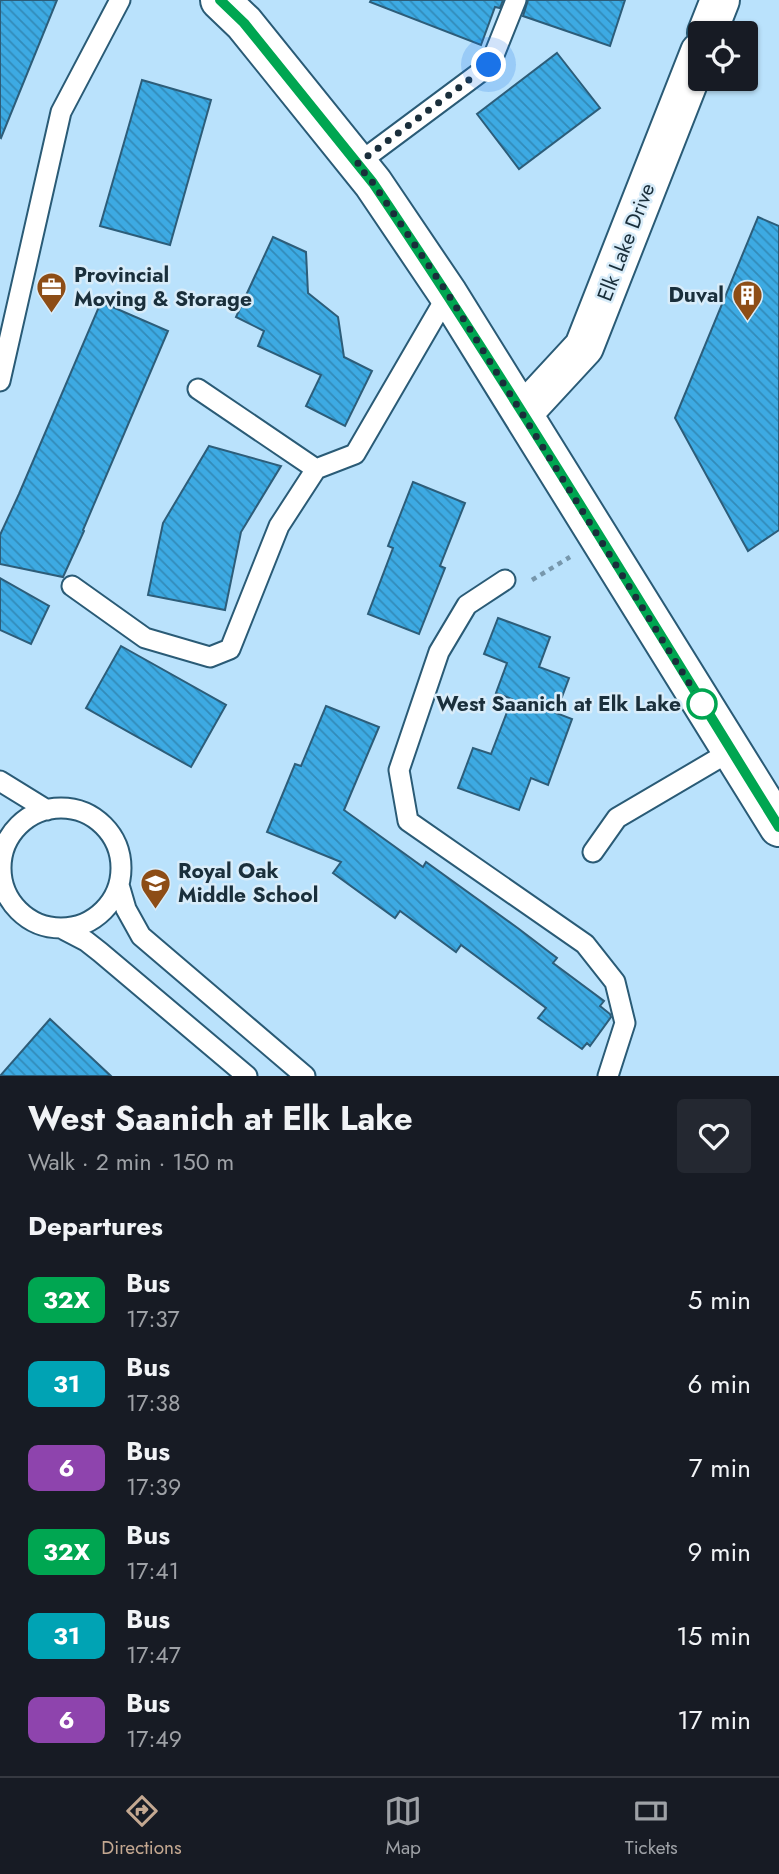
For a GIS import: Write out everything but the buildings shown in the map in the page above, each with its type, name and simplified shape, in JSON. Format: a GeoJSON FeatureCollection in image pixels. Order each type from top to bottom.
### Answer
{"type":"FeatureCollection","features":[{"type":"Feature","properties":{"kind":"main road"},"geometry":{"type":"LineString","coordinates":[[220,0],[244,23],[373,183],[448,294],[779,827]]}},
{"type":"Feature","properties":{"kind":"main road"},"geometry":{"type":"LineString","coordinates":[[712,21],[720,0]]}},
{"type":"Feature","properties":{"kind":"main road","name":"Elk Lake Drive"},"geometry":{"type":"LineString","coordinates":[[523,413],[584,347],[688,83]]}},
{"type":"Feature","properties":{"kind":"lane"},"geometry":{"type":"LineString","coordinates":[[0,381],[61,112],[120,0]]}},
{"type":"Feature","properties":{"kind":"lane"},"geometry":{"type":"LineString","coordinates":[[357,164],[489,65],[516,0]]}},
{"type":"Feature","properties":{"kind":"lane"},"geometry":{"type":"LineString","coordinates":[[72,586],[145,638],[210,657],[230,649],[279,526],[316,469],[355,454],[448,294]]}},
{"type":"Feature","properties":{"kind":"lane"},"geometry":{"type":"LineString","coordinates":[[198,389],[316,469]]}},
{"type":"Feature","properties":{"kind":"lane"},"geometry":{"type":"LineString","coordinates":[[505,580],[467,605],[439,652],[398,770],[408,821],[585,944],[615,982],[625,1023],[608,1076]]}},
{"type":"Feature","properties":{"kind":"lane"},"geometry":{"type":"LineString","coordinates":[[593,852],[617,818],[731,751]]}},
{"type":"Feature","properties":{"kind":"lane"},"geometry":{"type":"LineString","coordinates":[[0,782],[47,810]]}},
{"type":"Feature","properties":{"kind":"lane"},"geometry":{"type":"LineString","coordinates":[[65,808],[83,812],[98,821],[111,834],[119,850],[122,868],[119,885],[110,903],[97,917],[80,926],[42,926],[26,917],[12,904],[4,887],[2,848],[13,832],[28,818],[47,810],[65,808]]}},
{"type":"Feature","properties":{"kind":"lane"},"geometry":{"type":"LineString","coordinates":[[119,885],[126,909],[141,936],[305,1076]]}},
{"type":"Feature","properties":{"kind":"lane"},"geometry":{"type":"LineString","coordinates":[[61,928],[100,952],[247,1076]]}},
{"type":"Feature","properties":{"kind":"path"},"geometry":{"type":"LineString","coordinates":[[533,580],[544,573]]}},
{"type":"Feature","properties":{"kind":"bus line","name":"32X"},"geometry":{"type":"LineString","coordinates":[[220,0],[244,23],[388,205],[523,413],[779,827]]}},
{"type":"Feature","properties":{"kind":"place","name":"Provincial Moving & Storage"},"geometry":{"type":"Point","coordinates":[51,314]}},
{"type":"Feature","properties":{"kind":"place","name":"Duval"},"geometry":{"type":"Point","coordinates":[747,322]}},
{"type":"Feature","properties":{"kind":"place","name":"West Saanich at Elk Lake"},"geometry":{"type":"Point","coordinates":[702,704]}},
{"type":"Feature","properties":{"kind":"place","name":"Royal Oak Middle School"},"geometry":{"type":"Point","coordinates":[155,910]}},
{"type":"Feature","properties":{"kind":"route"},"geometry":{"type":"LineString","coordinates":[[489,65],[357,164],[373,183],[448,294],[702,704]]}}]}
